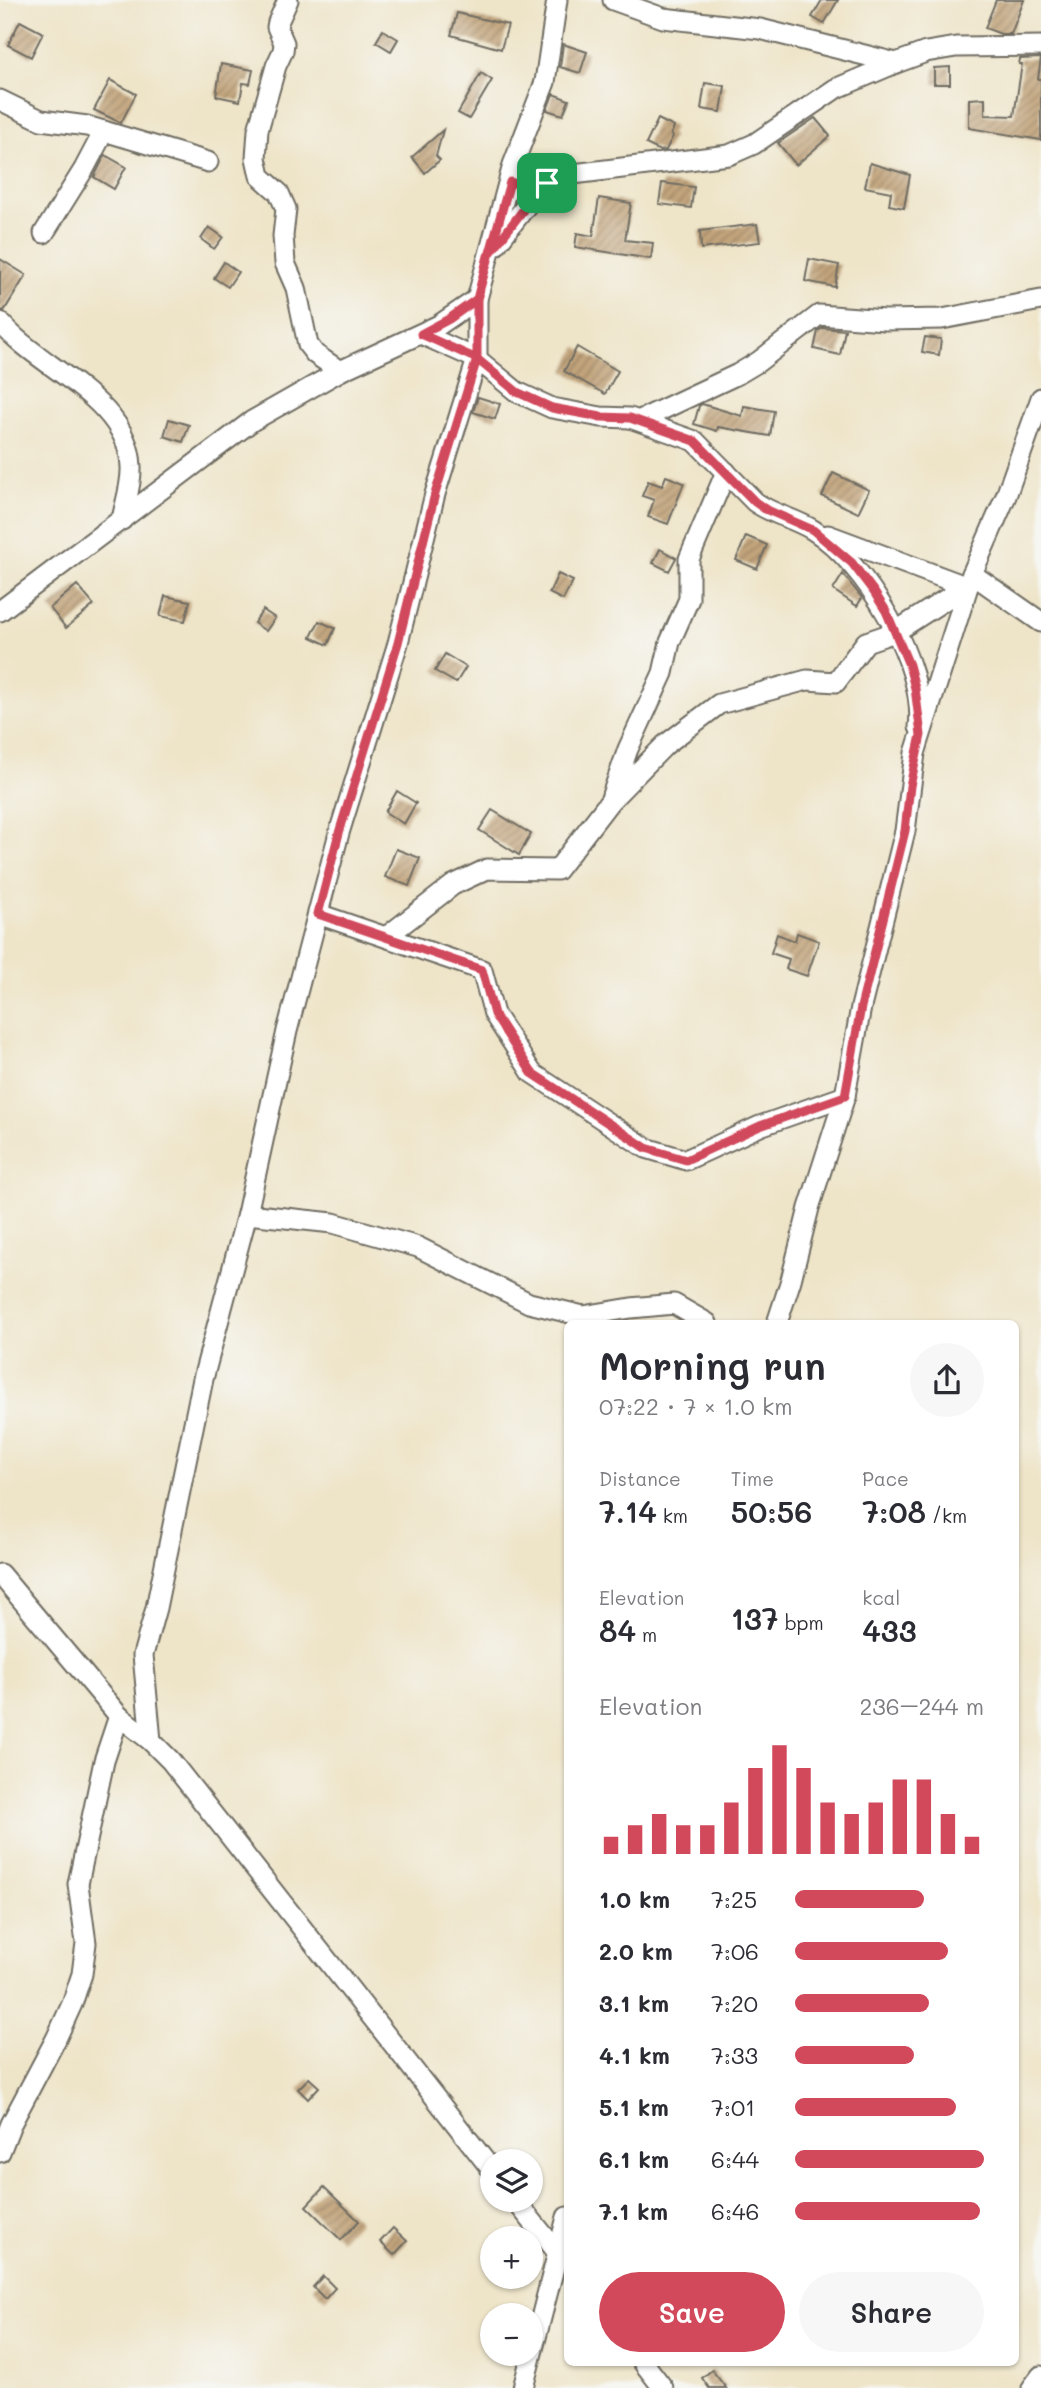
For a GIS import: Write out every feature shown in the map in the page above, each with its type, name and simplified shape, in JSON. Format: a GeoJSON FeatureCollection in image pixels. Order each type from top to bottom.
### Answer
{"type":"FeatureCollection","features":[{"type":"Feature","properties":{"kind":"street"},"geometry":{"type":"LineString","coordinates":[[289,0],[278,22],[284,44],[283,51],[276,66],[258,130],[256,158],[260,176],[279,193],[286,209],[285,263],[296,288],[308,345],[315,354],[340,371]]}},
{"type":"Feature","properties":{"kind":"street"},"geometry":{"type":"LineString","coordinates":[[151,1741],[143,1655],[156,1608],[203,1379],[247,1214],[287,1031],[339,833],[398,643],[435,494],[477,359],[477,299],[513,165],[545,82],[556,0]]}},
{"type":"Feature","properties":{"kind":"street"},"geometry":{"type":"LineString","coordinates":[[613,0],[663,18],[760,29],[896,63]]}},
{"type":"Feature","properties":{"kind":"street"},"geometry":{"type":"LineString","coordinates":[[510,182],[525,186],[547,183],[573,174],[729,155],[754,144],[835,89],[926,52],[956,47],[1041,46]]}},
{"type":"Feature","properties":{"kind":"street"},"geometry":{"type":"LineString","coordinates":[[0,100],[41,120],[88,126],[208,162]]}},
{"type":"Feature","properties":{"kind":"street"},"geometry":{"type":"LineString","coordinates":[[44,233],[104,131]]}},
{"type":"Feature","properties":{"kind":"street"},"geometry":{"type":"LineString","coordinates":[[488,256],[547,183]]}},
{"type":"Feature","properties":{"kind":"street"},"geometry":{"type":"LineString","coordinates":[[0,611],[252,422],[340,371],[449,319],[477,299]]}},
{"type":"Feature","properties":{"kind":"street"},"geometry":{"type":"LineString","coordinates":[[640,420],[748,368],[819,315],[885,320],[942,319],[1041,299]]}},
{"type":"Feature","properties":{"kind":"street"},"geometry":{"type":"LineString","coordinates":[[0,322],[18,341],[97,401],[119,428],[130,454],[132,469],[122,520]]}},
{"type":"Feature","properties":{"kind":"street"},"geometry":{"type":"LineString","coordinates":[[421,334],[477,359],[517,392],[552,408],[601,417],[640,420],[695,441],[765,509],[813,530],[968,582],[1041,622]]}},
{"type":"Feature","properties":{"kind":"street"},"geometry":{"type":"LineString","coordinates":[[778,1320],[809,1208],[845,1096],[861,1007],[905,831],[910,786],[921,735],[968,582],[1006,496],[1041,398]]}},
{"type":"Feature","properties":{"kind":"street"},"geometry":{"type":"LineString","coordinates":[[610,801],[628,749],[663,673],[670,642],[689,599],[690,559],[726,472]]}},
{"type":"Feature","properties":{"kind":"street"},"geometry":{"type":"LineString","coordinates":[[813,530],[852,563],[874,592],[895,632],[913,676],[921,735]]}},
{"type":"Feature","properties":{"kind":"street"},"geometry":{"type":"LineString","coordinates":[[386,937],[453,885],[486,869],[557,870],[610,801],[665,745],[719,704],[807,680],[836,682],[866,642],[895,632],[968,582]]}},
{"type":"Feature","properties":{"kind":"street"},"geometry":{"type":"LineString","coordinates":[[318,914],[482,970],[494,1014],[532,1073],[646,1148],[686,1160],[760,1126],[845,1096]]}},
{"type":"Feature","properties":{"kind":"street"},"geometry":{"type":"LineString","coordinates":[[247,1214],[332,1223],[418,1247],[529,1303],[583,1316],[674,1304],[703,1320]]}},
{"type":"Feature","properties":{"kind":"street"},"geometry":{"type":"LineString","coordinates":[[0,1574],[119,1716],[170,1760],[480,2155]]}},
{"type":"Feature","properties":{"kind":"street"},"geometry":{"type":"LineString","coordinates":[[0,2152],[11,2124],[62,2027],[82,1974],[86,1943],[78,1884],[104,1761],[119,1716]]}},
{"type":"Feature","properties":{"kind":"street"},"geometry":{"type":"LineString","coordinates":[[523,2388],[563,2260],[525,2212]]}},
{"type":"Feature","properties":{"kind":"street"},"geometry":{"type":"LineString","coordinates":[[646,2366],[663,2388]]}},
{"type":"Feature","properties":{"kind":"street"},"geometry":{"type":"LineString","coordinates":[[1032,2388],[1041,2376]]}},
{"type":"Feature","properties":{"kind":"building"},"geometry":{"type":"Polygon","coordinates":[[[822,0],[838,0],[824,24],[812,17],[822,0]]]}},
{"type":"Feature","properties":{"kind":"building"},"geometry":{"type":"Polygon","coordinates":[[[996,0],[1024,0],[1011,34],[1001,34],[985,28],[996,0]]]}},
{"type":"Feature","properties":{"kind":"building"},"geometry":{"type":"Polygon","coordinates":[[[457,13],[508,25],[501,49],[451,35],[457,13]]]}},
{"type":"Feature","properties":{"kind":"building"},"geometry":{"type":"Polygon","coordinates":[[[20,21],[43,33],[31,57],[8,45],[20,21]]]}},
{"type":"Feature","properties":{"kind":"building"},"geometry":{"type":"Polygon","coordinates":[[[383,30],[398,39],[391,51],[376,42],[383,30]]]}},
{"type":"Feature","properties":{"kind":"building"},"geometry":{"type":"Polygon","coordinates":[[[563,44],[587,52],[580,73],[560,67],[563,44]]]}},
{"type":"Feature","properties":{"kind":"building"},"geometry":{"type":"Polygon","coordinates":[[[1041,58],[1038,79],[1041,79],[1041,140],[969,128],[969,99],[985,98],[985,115],[1014,116],[1022,64],[1019,64],[1020,59],[1041,58]]]}},
{"type":"Feature","properties":{"kind":"building"},"geometry":{"type":"Polygon","coordinates":[[[221,64],[253,70],[250,84],[243,83],[240,101],[216,96],[221,64]]]}},
{"type":"Feature","properties":{"kind":"building"},"geometry":{"type":"Polygon","coordinates":[[[950,67],[950,84],[934,84],[934,68],[950,67]]]}},
{"type":"Feature","properties":{"kind":"building"},"geometry":{"type":"Polygon","coordinates":[[[481,73],[492,80],[469,119],[458,113],[481,73]]]}},
{"type":"Feature","properties":{"kind":"building"},"geometry":{"type":"Polygon","coordinates":[[[110,80],[136,94],[121,123],[94,110],[110,80]]]}},
{"type":"Feature","properties":{"kind":"building"},"geometry":{"type":"Polygon","coordinates":[[[705,83],[725,86],[721,112],[701,109],[705,83]]]}},
{"type":"Feature","properties":{"kind":"building"},"geometry":{"type":"Polygon","coordinates":[[[553,94],[569,100],[563,115],[547,110],[553,94]]]}},
{"type":"Feature","properties":{"kind":"building"},"geometry":{"type":"Polygon","coordinates":[[[815,118],[830,136],[796,165],[778,143],[815,118]]]}},
{"type":"Feature","properties":{"kind":"building"},"geometry":{"type":"Polygon","coordinates":[[[658,119],[674,127],[666,150],[660,151],[646,144],[658,119]]]}},
{"type":"Feature","properties":{"kind":"building"},"geometry":{"type":"Polygon","coordinates":[[[443,130],[436,156],[440,160],[425,173],[412,157],[443,130]]]}},
{"type":"Feature","properties":{"kind":"building"},"geometry":{"type":"Polygon","coordinates":[[[105,155],[126,167],[114,189],[94,177],[105,155]]]}},
{"type":"Feature","properties":{"kind":"building"},"geometry":{"type":"Polygon","coordinates":[[[870,163],[910,175],[904,208],[889,205],[891,192],[865,187],[870,163]]]}},
{"type":"Feature","properties":{"kind":"building"},"geometry":{"type":"Polygon","coordinates":[[[662,183],[694,187],[691,208],[659,204],[662,183]]]}},
{"type":"Feature","properties":{"kind":"building"},"geometry":{"type":"Polygon","coordinates":[[[599,198],[631,203],[625,240],[653,243],[651,259],[575,247],[577,233],[593,236],[599,198]]]}},
{"type":"Feature","properties":{"kind":"building"},"geometry":{"type":"Polygon","coordinates":[[[757,224],[760,242],[701,249],[700,231],[757,224]]]}},
{"type":"Feature","properties":{"kind":"building"},"geometry":{"type":"Polygon","coordinates":[[[209,227],[223,237],[214,249],[201,239],[209,227]]]}},
{"type":"Feature","properties":{"kind":"building"},"geometry":{"type":"Polygon","coordinates":[[[0,259],[26,275],[4,311],[0,310],[0,259]]]}},
{"type":"Feature","properties":{"kind":"building"},"geometry":{"type":"Polygon","coordinates":[[[809,259],[839,265],[835,287],[805,281],[809,259]]]}},
{"type":"Feature","properties":{"kind":"building"},"geometry":{"type":"Polygon","coordinates":[[[224,262],[238,272],[228,287],[214,278],[224,262]]]}},
{"type":"Feature","properties":{"kind":"building"},"geometry":{"type":"Polygon","coordinates":[[[823,328],[845,330],[840,355],[814,349],[818,331],[823,328]]]}},
{"type":"Feature","properties":{"kind":"building"},"geometry":{"type":"Polygon","coordinates":[[[925,337],[941,339],[939,355],[922,352],[925,337]]]}},
{"type":"Feature","properties":{"kind":"building"},"geometry":{"type":"Polygon","coordinates":[[[577,347],[618,371],[605,394],[564,371],[577,347]]]}},
{"type":"Feature","properties":{"kind":"building"},"geometry":{"type":"Polygon","coordinates":[[[478,397],[500,404],[495,419],[473,412],[478,397]]]}},
{"type":"Feature","properties":{"kind":"building"},"geometry":{"type":"Polygon","coordinates":[[[702,404],[742,416],[744,406],[774,411],[770,436],[718,427],[717,431],[694,424],[702,404]]]}},
{"type":"Feature","properties":{"kind":"building"},"geometry":{"type":"Polygon","coordinates":[[[169,419],[189,425],[183,442],[164,436],[169,419]]]}},
{"type":"Feature","properties":{"kind":"building"},"geometry":{"type":"Polygon","coordinates":[[[833,473],[869,490],[858,513],[822,496],[833,473]]]}},
{"type":"Feature","properties":{"kind":"building"},"geometry":{"type":"Polygon","coordinates":[[[666,476],[684,483],[668,524],[648,517],[654,500],[642,496],[648,481],[662,486],[666,476]]]}},
{"type":"Feature","properties":{"kind":"building"},"geometry":{"type":"Polygon","coordinates":[[[746,536],[767,545],[757,569],[736,560],[746,536]]]}},
{"type":"Feature","properties":{"kind":"building"},"geometry":{"type":"Polygon","coordinates":[[[660,549],[676,558],[669,571],[653,563],[660,549]]]}},
{"type":"Feature","properties":{"kind":"building"},"geometry":{"type":"Polygon","coordinates":[[[558,574],[573,581],[563,600],[549,593],[558,574]]]}},
{"type":"Feature","properties":{"kind":"building"},"geometry":{"type":"Polygon","coordinates":[[[843,574],[862,598],[857,606],[833,590],[843,574]]]}},
{"type":"Feature","properties":{"kind":"building"},"geometry":{"type":"Polygon","coordinates":[[[77,585],[94,605],[66,628],[50,608],[77,585]]]}},
{"type":"Feature","properties":{"kind":"building"},"geometry":{"type":"Polygon","coordinates":[[[165,596],[190,601],[185,621],[160,616],[165,596]]]}},
{"type":"Feature","properties":{"kind":"building"},"geometry":{"type":"Polygon","coordinates":[[[263,610],[275,618],[266,631],[254,623],[263,610]]]}},
{"type":"Feature","properties":{"kind":"building"},"geometry":{"type":"Polygon","coordinates":[[[319,621],[335,628],[328,645],[311,637],[319,621]]]}},
{"type":"Feature","properties":{"kind":"building"},"geometry":{"type":"Polygon","coordinates":[[[445,654],[466,667],[456,683],[435,671],[445,654]]]}},
{"type":"Feature","properties":{"kind":"building"},"geometry":{"type":"Polygon","coordinates":[[[397,791],[416,803],[404,824],[385,812],[397,791]]]}},
{"type":"Feature","properties":{"kind":"building"},"geometry":{"type":"Polygon","coordinates":[[[492,810],[531,834],[519,855],[479,830],[492,810]]]}},
{"type":"Feature","properties":{"kind":"building"},"geometry":{"type":"Polygon","coordinates":[[[396,849],[420,858],[409,886],[385,877],[396,849]]]}},
{"type":"Feature","properties":{"kind":"building"},"geometry":{"type":"Polygon","coordinates":[[[797,933],[819,941],[807,976],[786,969],[789,959],[771,953],[777,934],[795,941],[797,933]]]}},
{"type":"Feature","properties":{"kind":"building"},"geometry":{"type":"Polygon","coordinates":[[[309,2078],[319,2087],[308,2099],[298,2089],[309,2078]]]}},
{"type":"Feature","properties":{"kind":"building"},"geometry":{"type":"Polygon","coordinates":[[[324,2187],[359,2221],[341,2240],[306,2206],[324,2187]]]}},
{"type":"Feature","properties":{"kind":"building"},"geometry":{"type":"Polygon","coordinates":[[[393,2228],[407,2241],[394,2255],[380,2242],[393,2228]]]}},
{"type":"Feature","properties":{"kind":"building"},"geometry":{"type":"Polygon","coordinates":[[[323,2276],[335,2288],[325,2299],[313,2287],[323,2276]]]}},
{"type":"Feature","properties":{"kind":"building"},"geometry":{"type":"Polygon","coordinates":[[[712,2370],[726,2388],[709,2388],[702,2378],[712,2370]]]}},
{"type":"Feature","properties":{"kind":"route"},"geometry":{"type":"LineString","coordinates":[[547,183],[488,256],[477,299],[477,359],[435,494],[398,643],[339,833],[318,914],[482,970],[494,1014],[532,1073],[646,1148],[686,1160],[760,1126],[845,1096],[861,1007],[905,831],[915,753],[921,735],[915,688],[909,665],[886,611],[852,563],[813,530],[755,502],[695,441],[640,420],[618,416],[601,417],[552,408],[517,392],[477,359],[421,334],[449,319],[477,299],[488,256],[510,182],[525,186],[547,183]]}}]}
